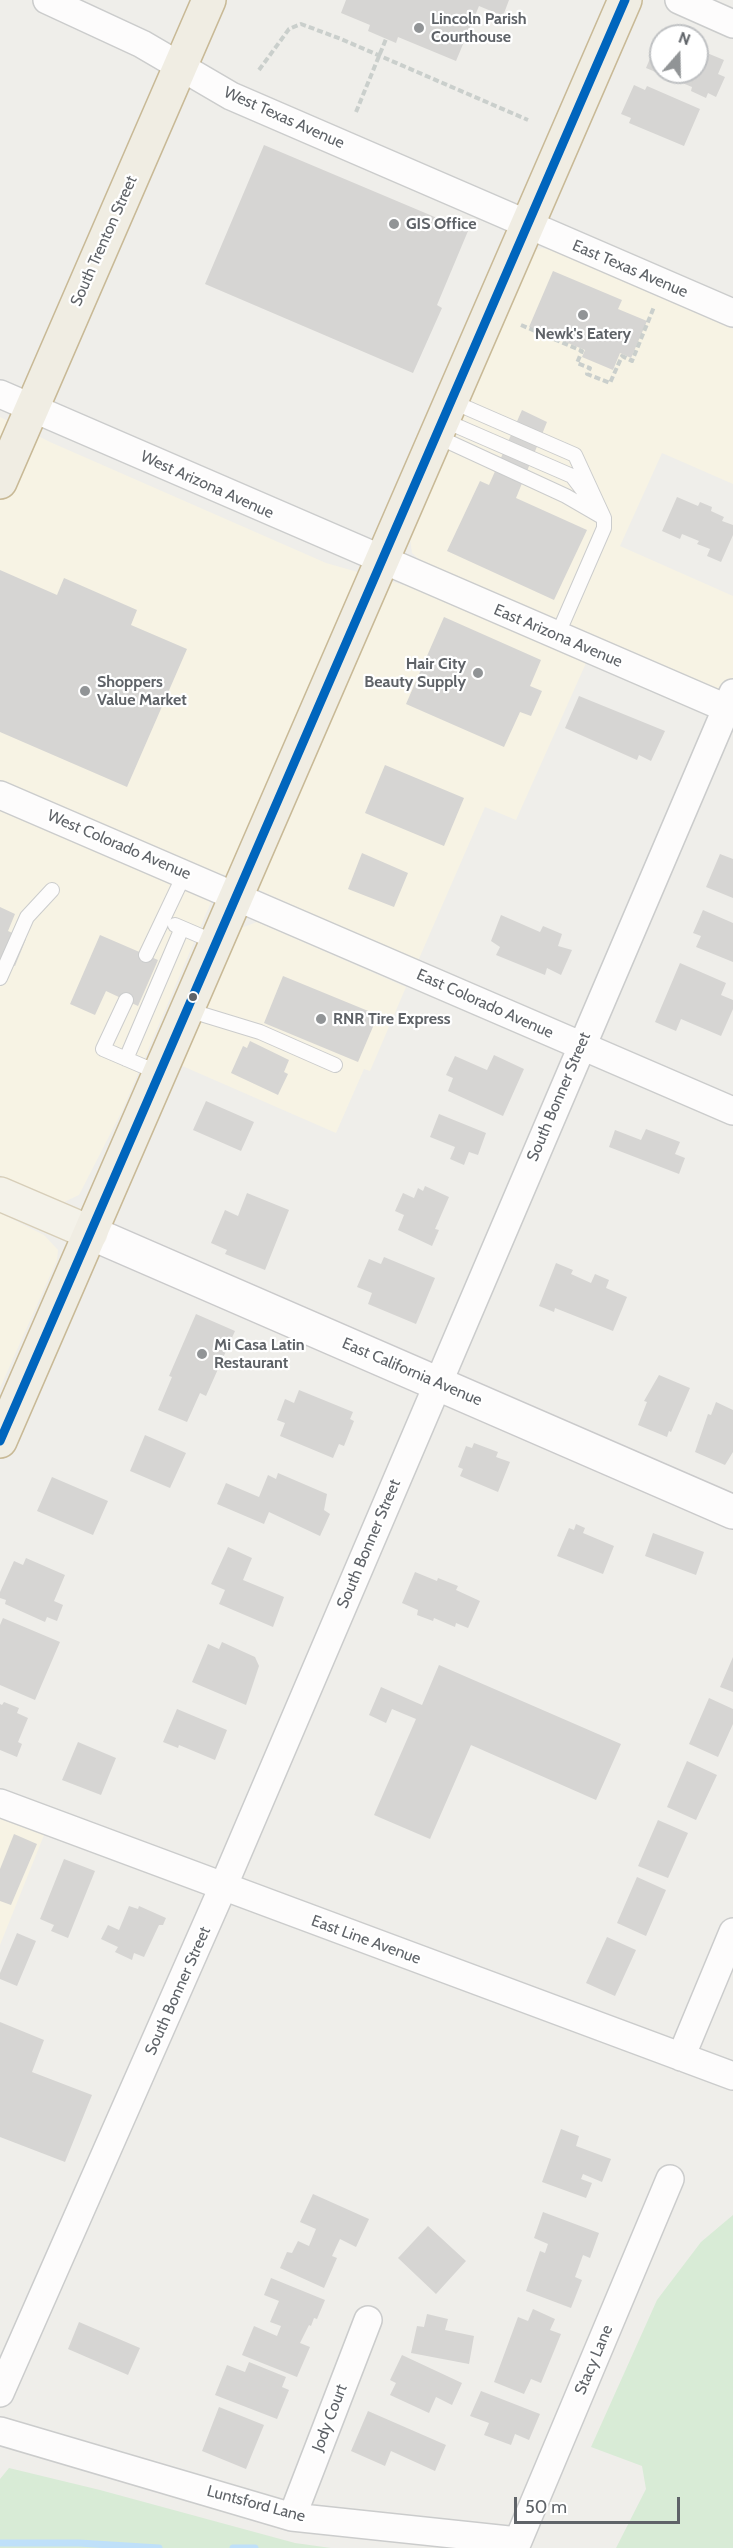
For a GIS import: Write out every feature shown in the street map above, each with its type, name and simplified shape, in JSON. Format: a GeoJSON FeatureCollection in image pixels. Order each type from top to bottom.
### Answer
{"type":"FeatureCollection","features":[{"type":"Feature","properties":{"kind":"highway","name":"South Trenton Street"},"geometry":{"type":"LineString","coordinates":[[0,482],[208,0]]}},
{"type":"Feature","properties":{"kind":"highway"},"geometry":{"type":"LineString","coordinates":[[0,1441],[625,0]]}},
{"type":"Feature","properties":{"kind":"main road"},"geometry":{"type":"LineString","coordinates":[[0,1194],[91,1233]]}},
{"type":"Feature","properties":{"kind":"main road","name":"East California Avenue"},"geometry":{"type":"LineString","coordinates":[[91,1233],[733,1512]]}},
{"type":"Feature","properties":{"kind":"street","name":"West Texas Avenue"},"geometry":{"type":"LineString","coordinates":[[47,0],[142,44],[231,96],[527,225]]}},
{"type":"Feature","properties":{"kind":"street"},"geometry":{"type":"LineString","coordinates":[[679,0],[733,24]]}},
{"type":"Feature","properties":{"kind":"street","name":"East Texas Avenue"},"geometry":{"type":"LineString","coordinates":[[527,225],[733,313]]}},
{"type":"Feature","properties":{"kind":"street","name":"West Arizona Avenue"},"geometry":{"type":"LineString","coordinates":[[0,394],[382,561]]}},
{"type":"Feature","properties":{"kind":"street","name":"East Arizona Avenue"},"geometry":{"type":"LineString","coordinates":[[382,561],[557,636],[731,704]]}},
{"type":"Feature","properties":{"kind":"street","name":"South Bonner Street"},"geometry":{"type":"LineString","coordinates":[[0,2393],[223,1887],[580,1046],[731,704]]}},
{"type":"Feature","properties":{"kind":"street","name":"West Colorado Avenue"},"geometry":{"type":"LineString","coordinates":[[0,795],[238,896]]}},
{"type":"Feature","properties":{"kind":"street","name":"East Colorado Avenue"},"geometry":{"type":"LineString","coordinates":[[238,896],[733,1111]]}},
{"type":"Feature","properties":{"kind":"street","name":"East Line Avenue"},"geometry":{"type":"LineString","coordinates":[[0,1803],[733,2076]]}},
{"type":"Feature","properties":{"kind":"street"},"geometry":{"type":"LineString","coordinates":[[681,2057],[733,1932]]}},
{"type":"Feature","properties":{"kind":"street","name":"Stacy Lane"},"geometry":{"type":"LineString","coordinates":[[518,2541],[670,2179]]}},
{"type":"Feature","properties":{"kind":"street","name":"Jody Court"},"geometry":{"type":"LineString","coordinates":[[292,2517],[368,2320]]}},
{"type":"Feature","properties":{"kind":"street","name":"Luntsford Lane"},"geometry":{"type":"LineString","coordinates":[[0,2431],[292,2517],[518,2541]]}},
{"type":"Feature","properties":{"kind":"lane"},"geometry":{"type":"LineString","coordinates":[[443,419],[604,518]]}},
{"type":"Feature","properties":{"kind":"lane"},"geometry":{"type":"LineString","coordinates":[[443,419],[572,476],[604,518]]}},
{"type":"Feature","properties":{"kind":"lane"},"geometry":{"type":"LineString","coordinates":[[443,419],[574,455],[604,518],[604,528],[557,636]]}},
{"type":"Feature","properties":{"kind":"lane"},"geometry":{"type":"LineString","coordinates":[[146,955],[185,873]]}},
{"type":"Feature","properties":{"kind":"lane"},"geometry":{"type":"LineString","coordinates":[[0,978],[27,917],[52,890]]}},
{"type":"Feature","properties":{"kind":"lane"},"geometry":{"type":"LineString","coordinates":[[163,919],[217,943]]}},
{"type":"Feature","properties":{"kind":"lane"},"geometry":{"type":"LineString","coordinates":[[126,1059],[182,927]]}},
{"type":"Feature","properties":{"kind":"lane"},"geometry":{"type":"LineString","coordinates":[[126,1000],[104,1049],[160,1074]]}},
{"type":"Feature","properties":{"kind":"lane"},"geometry":{"type":"LineString","coordinates":[[188,1010],[260,1032],[335,1065]]}},
{"type":"Feature","properties":{"kind":"path"},"geometry":{"type":"LineString","coordinates":[[259,70],[289,29],[301,24],[528,120]]}},
{"type":"Feature","properties":{"kind":"path"},"geometry":{"type":"LineString","coordinates":[[356,112],[386,39]]}},
{"type":"Feature","properties":{"kind":"path"},"geometry":{"type":"LineString","coordinates":[[521,325],[582,351],[577,363],[590,368],[587,374],[610,383],[622,356],[632,361],[654,307]]}},
{"type":"Feature","properties":{"kind":"shaded area"},"geometry":{"type":"Polygon","coordinates":[[[542,248],[733,329],[733,484],[662,453],[620,546],[733,596],[733,696],[422,562],[412,553],[410,538],[533,251],[542,248]]]}},
{"type":"Feature","properties":{"kind":"shaded area"},"geometry":{"type":"Polygon","coordinates":[[[0,417],[50,442],[326,563],[407,586],[586,663],[516,820],[485,807],[418,961],[223,874],[122,1111],[79,1195],[64,1202],[0,1175],[0,417]]]}},
{"type":"Feature","properties":{"kind":"shaded area"},"geometry":{"type":"Polygon","coordinates":[[[257,922],[406,987],[370,1071],[364,1069],[336,1133],[180,1065],[236,934],[241,928],[257,922]]]}},
{"type":"Feature","properties":{"kind":"shaded area"},"geometry":{"type":"Polygon","coordinates":[[[0,1213],[44,1235],[58,1250],[57,1260],[0,1388],[0,1213]]]}},
{"type":"Feature","properties":{"kind":"shaded area"},"geometry":{"type":"Polygon","coordinates":[[[0,1813],[46,1830],[0,1945],[0,1813]]]}},
{"type":"Feature","properties":{"kind":"green space"},"geometry":{"type":"Polygon","coordinates":[[[733,2215],[733,2548],[616,2548],[646,2489],[642,2466],[591,2447],[657,2300],[701,2242],[733,2215]]]}},
{"type":"Feature","properties":{"kind":"green space"},"geometry":{"type":"Polygon","coordinates":[[[9,2468],[100,2490],[295,2543],[331,2548],[0,2548],[0,2479],[9,2468]]]}},
{"type":"Feature","properties":{"kind":"building","name":"Lincoln Parish Courthouse"},"geometry":{"type":"Polygon","coordinates":[[[346,0],[509,0],[503,16],[479,6],[456,61],[398,37],[396,43],[368,31],[370,25],[341,13],[346,0]]]}},
{"type":"Feature","properties":{"kind":"building"},"geometry":{"type":"Polygon","coordinates":[[[709,54],[724,60],[718,74],[725,77],[716,97],[708,93],[706,98],[691,91],[692,87],[685,84],[709,84],[709,54]]]}},
{"type":"Feature","properties":{"kind":"building"},"geometry":{"type":"Polygon","coordinates":[[[634,85],[645,90],[647,86],[700,109],[684,146],[629,123],[631,118],[621,114],[634,85]]]}},
{"type":"Feature","properties":{"kind":"building"},"geometry":{"type":"Polygon","coordinates":[[[264,145],[468,231],[437,305],[442,308],[413,373],[205,284],[264,145]]]}},
{"type":"Feature","properties":{"kind":"building","name":"Newk's Eatery"},"geometry":{"type":"Polygon","coordinates":[[[553,271],[622,300],[618,309],[647,321],[631,358],[620,353],[613,370],[582,357],[585,350],[529,327],[553,271]]]}},
{"type":"Feature","properties":{"kind":"building"},"geometry":{"type":"Polygon","coordinates":[[[522,410],[547,422],[516,498],[587,530],[554,600],[447,551],[480,481],[489,485],[522,410]]]}},
{"type":"Feature","properties":{"kind":"building"},"geometry":{"type":"Polygon","coordinates":[[[677,497],[698,506],[700,502],[712,507],[711,511],[724,517],[722,521],[733,525],[733,535],[721,562],[707,556],[710,549],[697,544],[699,541],[682,534],[680,539],[662,531],[677,497]]]}},
{"type":"Feature","properties":{"kind":"building","name":"Shoppers Value Market"},"geometry":{"type":"Polygon","coordinates":[[[0,570],[57,595],[64,578],[137,610],[131,625],[187,649],[127,787],[0,732],[0,570]]]}},
{"type":"Feature","properties":{"kind":"building","name":"Hair City Beauty Supply"},"geometry":{"type":"Polygon","coordinates":[[[444,617],[541,660],[530,686],[542,691],[531,716],[520,712],[504,747],[406,704],[444,617]]]}},
{"type":"Feature","properties":{"kind":"building"},"geometry":{"type":"Polygon","coordinates":[[[579,696],[665,731],[651,761],[639,755],[637,760],[565,728],[579,696]]]}},
{"type":"Feature","properties":{"kind":"building"},"geometry":{"type":"Polygon","coordinates":[[[385,765],[464,798],[444,846],[365,813],[385,765]]]}},
{"type":"Feature","properties":{"kind":"building"},"geometry":{"type":"Polygon","coordinates":[[[362,853],[408,873],[394,907],[348,889],[362,853]]]}},
{"type":"Feature","properties":{"kind":"building"},"geometry":{"type":"Polygon","coordinates":[[[720,854],[733,859],[733,898],[706,887],[720,854]]]}},
{"type":"Feature","properties":{"kind":"building"},"geometry":{"type":"Polygon","coordinates":[[[0,907],[15,914],[8,931],[26,939],[15,966],[0,960],[0,907]]]}},
{"type":"Feature","properties":{"kind":"building"},"geometry":{"type":"Polygon","coordinates":[[[703,910],[733,923],[733,962],[696,947],[701,936],[693,933],[703,910]]]}},
{"type":"Feature","properties":{"kind":"building"},"geometry":{"type":"Polygon","coordinates":[[[501,915],[540,932],[543,926],[562,934],[558,946],[572,950],[561,975],[547,968],[545,975],[496,955],[500,947],[491,941],[501,915]]]}},
{"type":"Feature","properties":{"kind":"building"},"geometry":{"type":"Polygon","coordinates":[[[100,935],[158,960],[138,1006],[106,991],[95,1015],[70,1004],[100,935]]]}},
{"type":"Feature","properties":{"kind":"building"},"geometry":{"type":"Polygon","coordinates":[[[680,963],[726,983],[721,995],[733,1000],[733,1009],[721,1036],[681,1019],[676,1031],[655,1022],[680,963]]]}},
{"type":"Feature","properties":{"kind":"building","name":"RNR Tire Express"},"geometry":{"type":"Polygon","coordinates":[[[283,976],[378,1015],[358,1062],[264,1023],[283,976]]]}},
{"type":"Feature","properties":{"kind":"building"},"geometry":{"type":"Polygon","coordinates":[[[250,1041],[289,1060],[284,1072],[288,1074],[278,1095],[231,1073],[243,1046],[247,1048],[250,1041]]]}},
{"type":"Feature","properties":{"kind":"building"},"geometry":{"type":"Polygon","coordinates":[[[494,1055],[524,1069],[503,1116],[448,1091],[453,1078],[446,1075],[455,1056],[487,1070],[494,1055]]]}},
{"type":"Feature","properties":{"kind":"building"},"geometry":{"type":"Polygon","coordinates":[[[206,1101],[254,1122],[241,1151],[193,1130],[206,1101]]]}},
{"type":"Feature","properties":{"kind":"building"},"geometry":{"type":"Polygon","coordinates":[[[439,1114],[486,1133],[478,1155],[469,1152],[464,1165],[450,1159],[455,1147],[430,1137],[439,1114]]]}},
{"type":"Feature","properties":{"kind":"building"},"geometry":{"type":"Polygon","coordinates":[[[646,1129],[680,1142],[675,1154],[685,1158],[679,1174],[609,1147],[615,1130],[641,1140],[646,1129]]]}},
{"type":"Feature","properties":{"kind":"building"},"geometry":{"type":"Polygon","coordinates":[[[425,1186],[449,1197],[435,1229],[439,1230],[432,1246],[398,1230],[404,1215],[395,1211],[403,1193],[414,1198],[418,1188],[423,1191],[425,1186]]]}},
{"type":"Feature","properties":{"kind":"building"},"geometry":{"type":"Polygon","coordinates":[[[247,1193],[289,1210],[265,1270],[225,1254],[227,1250],[211,1243],[225,1210],[238,1216],[247,1193]]]}},
{"type":"Feature","properties":{"kind":"building"},"geometry":{"type":"Polygon","coordinates":[[[384,1257],[435,1278],[416,1324],[368,1304],[372,1293],[357,1287],[369,1259],[381,1264],[384,1257]]]}},
{"type":"Feature","properties":{"kind":"building"},"geometry":{"type":"Polygon","coordinates":[[[556,1263],[573,1270],[571,1274],[591,1283],[595,1274],[609,1280],[606,1288],[627,1297],[613,1331],[555,1308],[554,1312],[539,1306],[556,1263]]]}},
{"type":"Feature","properties":{"kind":"building","name":"Mi Casa Latin Restaurant"},"geometry":{"type":"Polygon","coordinates":[[[196,1314],[235,1331],[206,1396],[200,1393],[187,1422],[158,1410],[172,1377],[169,1376],[196,1314]]]}},
{"type":"Feature","properties":{"kind":"building"},"geometry":{"type":"Polygon","coordinates":[[[659,1375],[690,1388],[667,1437],[638,1425],[647,1402],[644,1401],[659,1375]]]}},
{"type":"Feature","properties":{"kind":"building"},"geometry":{"type":"Polygon","coordinates":[[[299,1390],[353,1412],[350,1419],[354,1421],[344,1446],[339,1444],[333,1458],[280,1436],[285,1423],[277,1420],[285,1399],[294,1403],[299,1390]]]}},
{"type":"Feature","properties":{"kind":"building"},"geometry":{"type":"Polygon","coordinates":[[[716,1402],[733,1410],[733,1452],[725,1465],[695,1452],[708,1414],[711,1415],[716,1402]]]}},
{"type":"Feature","properties":{"kind":"building"},"geometry":{"type":"Polygon","coordinates":[[[145,1435],[186,1453],[170,1488],[130,1471],[145,1435]]]}},
{"type":"Feature","properties":{"kind":"building"},"geometry":{"type":"Polygon","coordinates":[[[474,1443],[498,1452],[496,1457],[510,1462],[498,1492],[460,1476],[463,1469],[458,1467],[466,1446],[472,1448],[474,1443]]]}},
{"type":"Feature","properties":{"kind":"building"},"geometry":{"type":"Polygon","coordinates":[[[278,1473],[327,1494],[324,1510],[330,1514],[320,1536],[269,1512],[264,1524],[217,1504],[226,1483],[259,1497],[268,1475],[276,1479],[278,1473]]]}},
{"type":"Feature","properties":{"kind":"building"},"geometry":{"type":"Polygon","coordinates":[[[52,1477],[108,1501],[93,1535],[37,1511],[52,1477]]]}},
{"type":"Feature","properties":{"kind":"building"},"geometry":{"type":"Polygon","coordinates":[[[576,1524],[585,1528],[583,1533],[614,1546],[603,1574],[557,1556],[569,1528],[574,1530],[576,1524]]]}},
{"type":"Feature","properties":{"kind":"building"},"geometry":{"type":"Polygon","coordinates":[[[653,1533],[704,1552],[696,1575],[645,1556],[653,1533]]]}},
{"type":"Feature","properties":{"kind":"building"},"geometry":{"type":"Polygon","coordinates":[[[228,1547],[252,1558],[243,1580],[284,1597],[273,1627],[219,1604],[225,1590],[211,1584],[228,1547]]]}},
{"type":"Feature","properties":{"kind":"building"},"geometry":{"type":"Polygon","coordinates":[[[26,1558],[65,1575],[54,1601],[63,1605],[57,1621],[47,1617],[45,1622],[5,1604],[6,1600],[0,1598],[0,1592],[14,1561],[23,1565],[26,1558]]]}},
{"type":"Feature","properties":{"kind":"building"},"geometry":{"type":"Polygon","coordinates":[[[415,1572],[458,1586],[456,1590],[480,1601],[468,1628],[456,1623],[455,1627],[434,1618],[433,1621],[417,1615],[418,1610],[402,1603],[415,1572]]]}},
{"type":"Feature","properties":{"kind":"building"},"geometry":{"type":"Polygon","coordinates":[[[3,1618],[60,1642],[35,1700],[0,1685],[0,1625],[3,1618]]]}},
{"type":"Feature","properties":{"kind":"building"},"geometry":{"type":"Polygon","coordinates":[[[222,1642],[255,1657],[259,1666],[246,1705],[192,1682],[208,1644],[219,1649],[222,1642]]]}},
{"type":"Feature","properties":{"kind":"building"},"geometry":{"type":"Polygon","coordinates":[[[733,1657],[733,1692],[720,1687],[733,1657]]]}},
{"type":"Feature","properties":{"kind":"building"},"geometry":{"type":"Polygon","coordinates":[[[439,1665],[621,1744],[596,1800],[471,1745],[430,1839],[374,1815],[416,1719],[392,1709],[386,1723],[369,1715],[381,1687],[422,1705],[439,1665]]]}},
{"type":"Feature","properties":{"kind":"building"},"geometry":{"type":"Polygon","coordinates":[[[709,1698],[733,1709],[733,1724],[718,1757],[689,1744],[709,1698]]]}},
{"type":"Feature","properties":{"kind":"building"},"geometry":{"type":"Polygon","coordinates":[[[4,1702],[19,1708],[17,1713],[28,1718],[18,1742],[22,1744],[17,1757],[0,1750],[0,1704],[4,1702]]]}},
{"type":"Feature","properties":{"kind":"building"},"geometry":{"type":"Polygon","coordinates":[[[177,1709],[227,1730],[215,1760],[179,1745],[178,1748],[163,1742],[177,1709]]]}},
{"type":"Feature","properties":{"kind":"building"},"geometry":{"type":"Polygon","coordinates":[[[78,1742],[116,1758],[101,1795],[62,1780],[78,1742]]]}},
{"type":"Feature","properties":{"kind":"building"},"geometry":{"type":"Polygon","coordinates":[[[687,1761],[717,1775],[696,1820],[667,1807],[687,1761]]]}},
{"type":"Feature","properties":{"kind":"building"},"geometry":{"type":"Polygon","coordinates":[[[658,1820],[688,1833],[668,1878],[638,1866],[658,1820]]]}},
{"type":"Feature","properties":{"kind":"building"},"geometry":{"type":"Polygon","coordinates":[[[14,1834],[37,1844],[11,1905],[0,1901],[0,1869],[14,1834]]]}},
{"type":"Feature","properties":{"kind":"building"},"geometry":{"type":"Polygon","coordinates":[[[64,1859],[95,1871],[68,1938],[51,1931],[54,1925],[40,1919],[64,1859]]]}},
{"type":"Feature","properties":{"kind":"building"},"geometry":{"type":"Polygon","coordinates":[[[637,1877],[666,1890],[646,1936],[617,1923],[637,1877]]]}},
{"type":"Feature","properties":{"kind":"building"},"geometry":{"type":"Polygon","coordinates":[[[129,1906],[138,1909],[139,1906],[166,1918],[163,1925],[159,1925],[144,1957],[134,1953],[132,1960],[115,1952],[118,1947],[101,1939],[108,1925],[119,1930],[129,1906]]]}},
{"type":"Feature","properties":{"kind":"building"},"geometry":{"type":"Polygon","coordinates":[[[17,1933],[36,1941],[17,1986],[0,1979],[0,1973],[17,1933]]]}},
{"type":"Feature","properties":{"kind":"building"},"geometry":{"type":"Polygon","coordinates":[[[607,1937],[636,1950],[615,1996],[586,1983],[607,1937]]]}},
{"type":"Feature","properties":{"kind":"building"},"geometry":{"type":"Polygon","coordinates":[[[0,2022],[44,2040],[32,2072],[92,2095],[65,2162],[0,2137],[0,2022]]]}},
{"type":"Feature","properties":{"kind":"building"},"geometry":{"type":"Polygon","coordinates":[[[561,2129],[579,2136],[576,2146],[611,2159],[602,2182],[583,2174],[581,2179],[592,2183],[586,2198],[542,2182],[561,2129]]]}},
{"type":"Feature","properties":{"kind":"building"},"geometry":{"type":"Polygon","coordinates":[[[313,2194],[369,2219],[356,2247],[340,2239],[332,2256],[337,2258],[324,2288],[280,2268],[287,2252],[292,2253],[298,2241],[309,2246],[316,2229],[300,2222],[313,2194]]]}},
{"type":"Feature","properties":{"kind":"building"},"geometry":{"type":"Polygon","coordinates":[[[543,2212],[599,2233],[590,2258],[583,2255],[575,2277],[582,2280],[571,2308],[526,2291],[540,2251],[545,2253],[548,2244],[534,2238],[543,2212]]]}},
{"type":"Feature","properties":{"kind":"building"},"geometry":{"type":"Polygon","coordinates":[[[428,2226],[466,2261],[436,2294],[398,2258],[428,2226]]]}},
{"type":"Feature","properties":{"kind":"building"},"geometry":{"type":"Polygon","coordinates":[[[271,2278],[325,2300],[317,2319],[314,2318],[311,2326],[309,2325],[300,2343],[310,2347],[297,2377],[242,2355],[254,2326],[277,2336],[281,2326],[270,2322],[279,2301],[264,2295],[271,2278]]]}},
{"type":"Feature","properties":{"kind":"building"},"geometry":{"type":"Polygon","coordinates":[[[533,2309],[555,2319],[550,2330],[561,2334],[541,2383],[531,2379],[524,2394],[494,2382],[518,2317],[528,2321],[533,2309]]]}},
{"type":"Feature","properties":{"kind":"building"},"geometry":{"type":"Polygon","coordinates":[[[427,2314],[448,2319],[445,2330],[474,2336],[469,2364],[411,2353],[417,2326],[424,2327],[427,2314]]]}},
{"type":"Feature","properties":{"kind":"building"},"geometry":{"type":"Polygon","coordinates":[[[79,2322],[140,2348],[128,2375],[68,2349],[79,2322]]]}},
{"type":"Feature","properties":{"kind":"building"},"geometry":{"type":"Polygon","coordinates":[[[402,2355],[462,2383],[452,2405],[436,2397],[429,2413],[390,2395],[396,2383],[390,2380],[402,2355]]]}},
{"type":"Feature","properties":{"kind":"building"},"geometry":{"type":"Polygon","coordinates":[[[249,2362],[286,2377],[282,2387],[289,2390],[277,2419],[215,2395],[227,2365],[245,2372],[249,2362]]]}},
{"type":"Feature","properties":{"kind":"building"},"geometry":{"type":"Polygon","coordinates":[[[481,2391],[540,2414],[529,2440],[515,2434],[511,2445],[484,2435],[489,2423],[470,2416],[481,2391]]]}},
{"type":"Feature","properties":{"kind":"building"},"geometry":{"type":"Polygon","coordinates":[[[219,2407],[264,2425],[246,2469],[202,2451],[219,2407]]]}},
{"type":"Feature","properties":{"kind":"building"},"geometry":{"type":"Polygon","coordinates":[[[368,2411],[446,2445],[435,2471],[391,2451],[385,2466],[351,2451],[368,2411]]]}},
{"type":"Feature","properties":{"kind":"waterway"},"geometry":{"type":"LineString","coordinates":[[0,2543],[79,2543],[159,2548]]}},
{"type":"Feature","properties":{"kind":"waterway"},"geometry":{"type":"LineString","coordinates":[[233,2548],[255,2548]]}},
{"type":"Feature","properties":{"kind":"transit line"},"geometry":{"type":"LineString","coordinates":[[0,1441],[625,0]]}},
{"type":"Feature","properties":{"kind":"place","name":"Lincoln Parish Courthouse"},"geometry":{"type":"Point","coordinates":[419,28]}},
{"type":"Feature","properties":{"kind":"place","name":"GIS Office"},"geometry":{"type":"Point","coordinates":[394,224]}},
{"type":"Feature","properties":{"kind":"place","name":"Newk's Eatery"},"geometry":{"type":"Point","coordinates":[583,315]}},
{"type":"Feature","properties":{"kind":"place","name":"Hair City Beauty Supply"},"geometry":{"type":"Point","coordinates":[478,673]}},
{"type":"Feature","properties":{"kind":"place","name":"Shoppers Value Market"},"geometry":{"type":"Point","coordinates":[85,691]}},
{"type":"Feature","properties":{"kind":"place","name":"RNR Tire Express"},"geometry":{"type":"Point","coordinates":[321,1019]}},
{"type":"Feature","properties":{"kind":"place","name":"Mi Casa Latin Restaurant"},"geometry":{"type":"Point","coordinates":[202,1354]}}]}
